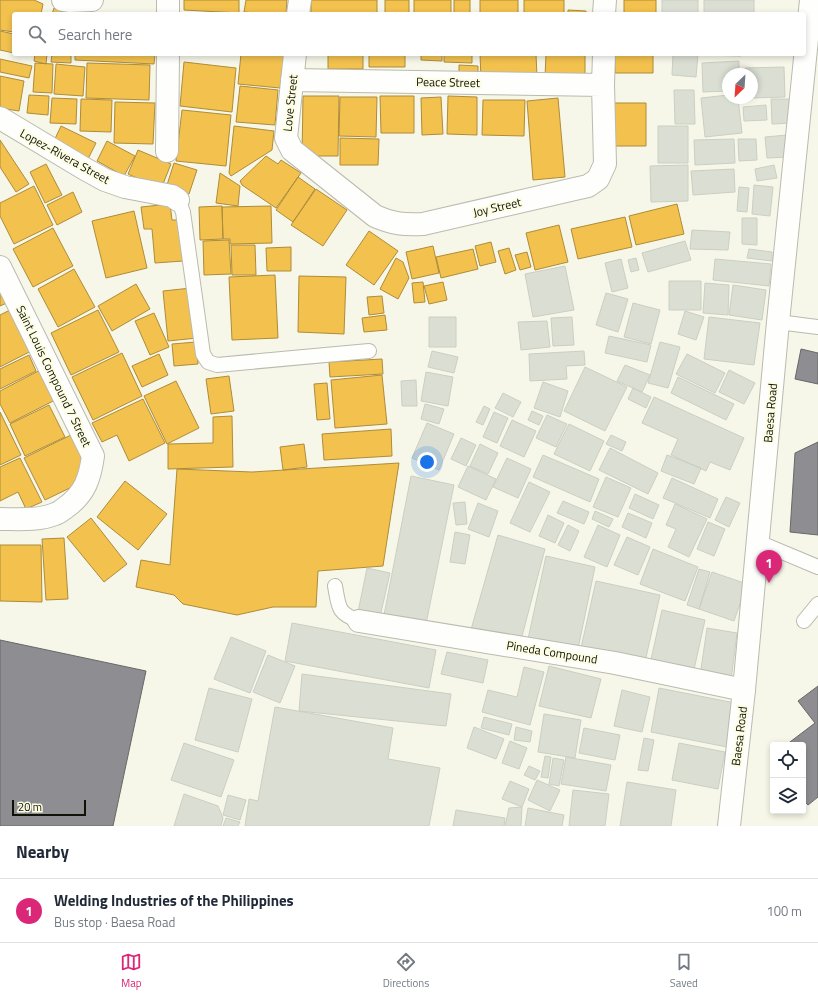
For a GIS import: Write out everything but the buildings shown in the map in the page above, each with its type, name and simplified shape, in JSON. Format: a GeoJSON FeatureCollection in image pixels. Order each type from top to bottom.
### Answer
{"type":"FeatureCollection","features":[{"type":"Feature","properties":{"kind":"street"},"geometry":{"type":"LineString","coordinates":[[63,0],[92,0]]}},
{"type":"Feature","properties":{"kind":"street"},"geometry":{"type":"LineString","coordinates":[[168,0],[168,12]]}},
{"type":"Feature","properties":{"kind":"street"},"geometry":{"type":"LineString","coordinates":[[298,12],[300,0]]}},
{"type":"Feature","properties":{"kind":"street"},"geometry":{"type":"LineString","coordinates":[[604,12],[605,0]]}},
{"type":"Feature","properties":{"kind":"street","name":"Baesa Road"},"geometry":{"type":"LineString","coordinates":[[806,49],[811,0]]}},
{"type":"Feature","properties":{"kind":"street"},"geometry":{"type":"LineString","coordinates":[[168,56],[168,152]]}},
{"type":"Feature","properties":{"kind":"street","name":"Love Street"},"geometry":{"type":"LineString","coordinates":[[292,150],[286,138],[295,56]]}},
{"type":"Feature","properties":{"kind":"street","name":"Joy Street"},"geometry":{"type":"LineString","coordinates":[[292,150],[375,216],[390,222],[404,225],[423,224],[588,186],[598,179],[605,164],[603,85],[604,56]]}},
{"type":"Feature","properties":{"kind":"street","name":"Baesa Road"},"geometry":{"type":"LineString","coordinates":[[728,826],[744,690],[778,322],[805,56]]}},
{"type":"Feature","properties":{"kind":"street","name":"Peace Street"},"geometry":{"type":"LineString","coordinates":[[292,80],[603,85]]}},
{"type":"Feature","properties":{"kind":"street","name":"Lopez-Rivera Street"},"geometry":{"type":"LineString","coordinates":[[0,118],[105,180],[125,187],[172,196],[178,200]]}},
{"type":"Feature","properties":{"kind":"street","name":"Saint Louis Compound 7 Street"},"geometry":{"type":"LineString","coordinates":[[0,267],[93,456],[91,472],[84,489],[70,504],[56,514],[39,518],[0,520]]}},
{"type":"Feature","properties":{"kind":"street","name":"Pineda Compound"},"geometry":{"type":"LineString","coordinates":[[359,621],[615,662],[744,690]]}},
{"type":"Feature","properties":{"kind":"lane"},"geometry":{"type":"LineString","coordinates":[[178,200],[183,212],[203,354],[208,362],[217,365],[370,350]]}},
{"type":"Feature","properties":{"kind":"lane"},"geometry":{"type":"LineString","coordinates":[[778,322],[818,327]]}},
{"type":"Feature","properties":{"kind":"lane"},"geometry":{"type":"LineString","coordinates":[[758,542],[818,566]]}},
{"type":"Feature","properties":{"kind":"lane"},"geometry":{"type":"LineString","coordinates":[[335,586],[340,610],[348,617],[359,621]]}},
{"type":"Feature","properties":{"kind":"lane"},"geometry":{"type":"LineString","coordinates":[[804,621],[818,604]]}},
{"type":"Feature","properties":{"kind":"place","name":"Welding Industries of the Philippines"},"geometry":{"type":"Point","coordinates":[769,583]}}]}
